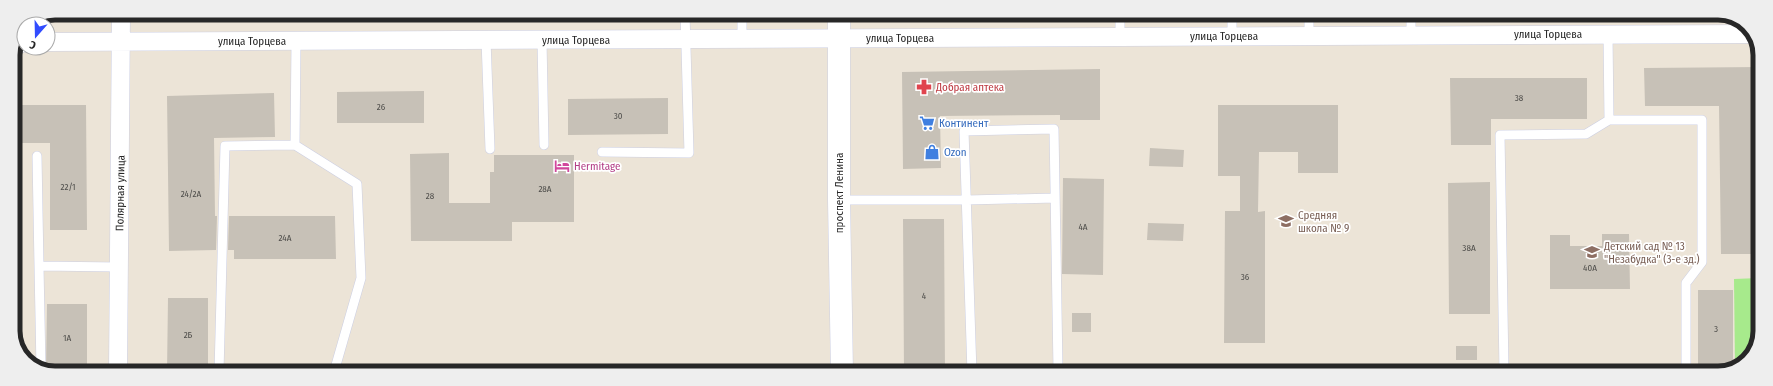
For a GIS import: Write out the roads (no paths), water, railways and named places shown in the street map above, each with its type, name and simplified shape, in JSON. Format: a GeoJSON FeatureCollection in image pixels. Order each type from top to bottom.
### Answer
{"type":"FeatureCollection","features":[{"type":"Feature","properties":{"kind":"main road","name":"проспект Ленина"},"geometry":{"type":"LineString","coordinates":[[839,20],[839,200],[842,366]]}},
{"type":"Feature","properties":{"kind":"street","name":"Полярная улица"},"geometry":{"type":"LineString","coordinates":[[118,366],[121,20]]}},
{"type":"Feature","properties":{"kind":"street","name":"улица Торцева"},"geometry":{"type":"LineString","coordinates":[[56,42],[1746,34]]}},
{"type":"Feature","properties":{"kind":"lane"},"geometry":{"type":"LineString","coordinates":[[602,152],[689,153],[685,20]]}},
{"type":"Feature","properties":{"kind":"lane"},"geometry":{"type":"LineString","coordinates":[[742,20],[742,39]]}},
{"type":"Feature","properties":{"kind":"lane"},"geometry":{"type":"LineString","coordinates":[[1120,20],[1120,37]]}},
{"type":"Feature","properties":{"kind":"lane"},"geometry":{"type":"LineString","coordinates":[[1232,20],[1232,36]]}},
{"type":"Feature","properties":{"kind":"lane"},"geometry":{"type":"LineString","coordinates":[[1308,36],[1309,20]]}},
{"type":"Feature","properties":{"kind":"lane"},"geometry":{"type":"LineString","coordinates":[[1411,20],[1411,35]]}},
{"type":"Feature","properties":{"kind":"lane"},"geometry":{"type":"LineString","coordinates":[[1608,34],[1609,120]]}},
{"type":"Feature","properties":{"kind":"lane"},"geometry":{"type":"LineString","coordinates":[[486,40],[490,149]]}},
{"type":"Feature","properties":{"kind":"lane"},"geometry":{"type":"LineString","coordinates":[[542,40],[544,145]]}},
{"type":"Feature","properties":{"kind":"lane"},"geometry":{"type":"LineString","coordinates":[[295,145],[296,41]]}},
{"type":"Feature","properties":{"kind":"lane"},"geometry":{"type":"LineString","coordinates":[[1504,366],[1500,135],[1586,134],[1609,120],[1702,120],[1702,262],[1686,283],[1686,366]]}},
{"type":"Feature","properties":{"kind":"lane"},"geometry":{"type":"LineString","coordinates":[[972,366],[964,131],[1054,129],[1058,366]]}},
{"type":"Feature","properties":{"kind":"lane"},"geometry":{"type":"LineString","coordinates":[[219,366],[225,146],[295,145],[357,184],[362,278],[336,366]]}},
{"type":"Feature","properties":{"kind":"lane"},"geometry":{"type":"LineString","coordinates":[[37,156],[41,363]]}},
{"type":"Feature","properties":{"kind":"lane"},"geometry":{"type":"LineString","coordinates":[[839,200],[1055,198]]}},
{"type":"Feature","properties":{"kind":"lane"},"geometry":{"type":"LineString","coordinates":[[39,266],[119,267]]}},
{"type":"Feature","properties":{"kind":"place","name":"Добрая аптека"},"geometry":{"type":"Point","coordinates":[924,87]}},
{"type":"Feature","properties":{"kind":"place","name":"Континент"},"geometry":{"type":"Point","coordinates":[927,123]}},
{"type":"Feature","properties":{"kind":"place","name":"Ozon"},"geometry":{"type":"Point","coordinates":[932,152]}},
{"type":"Feature","properties":{"kind":"place","name":"Hermitage"},"geometry":{"type":"Point","coordinates":[562,166]}},
{"type":"Feature","properties":{"kind":"place","name":"Средняя школа № 9"},"geometry":{"type":"Point","coordinates":[1286,221]}},
{"type":"Feature","properties":{"kind":"place","name":"Детский сад № 13 \"Незабудка\" (3-е зд.)"},"geometry":{"type":"Point","coordinates":[1592,252]}}]}
